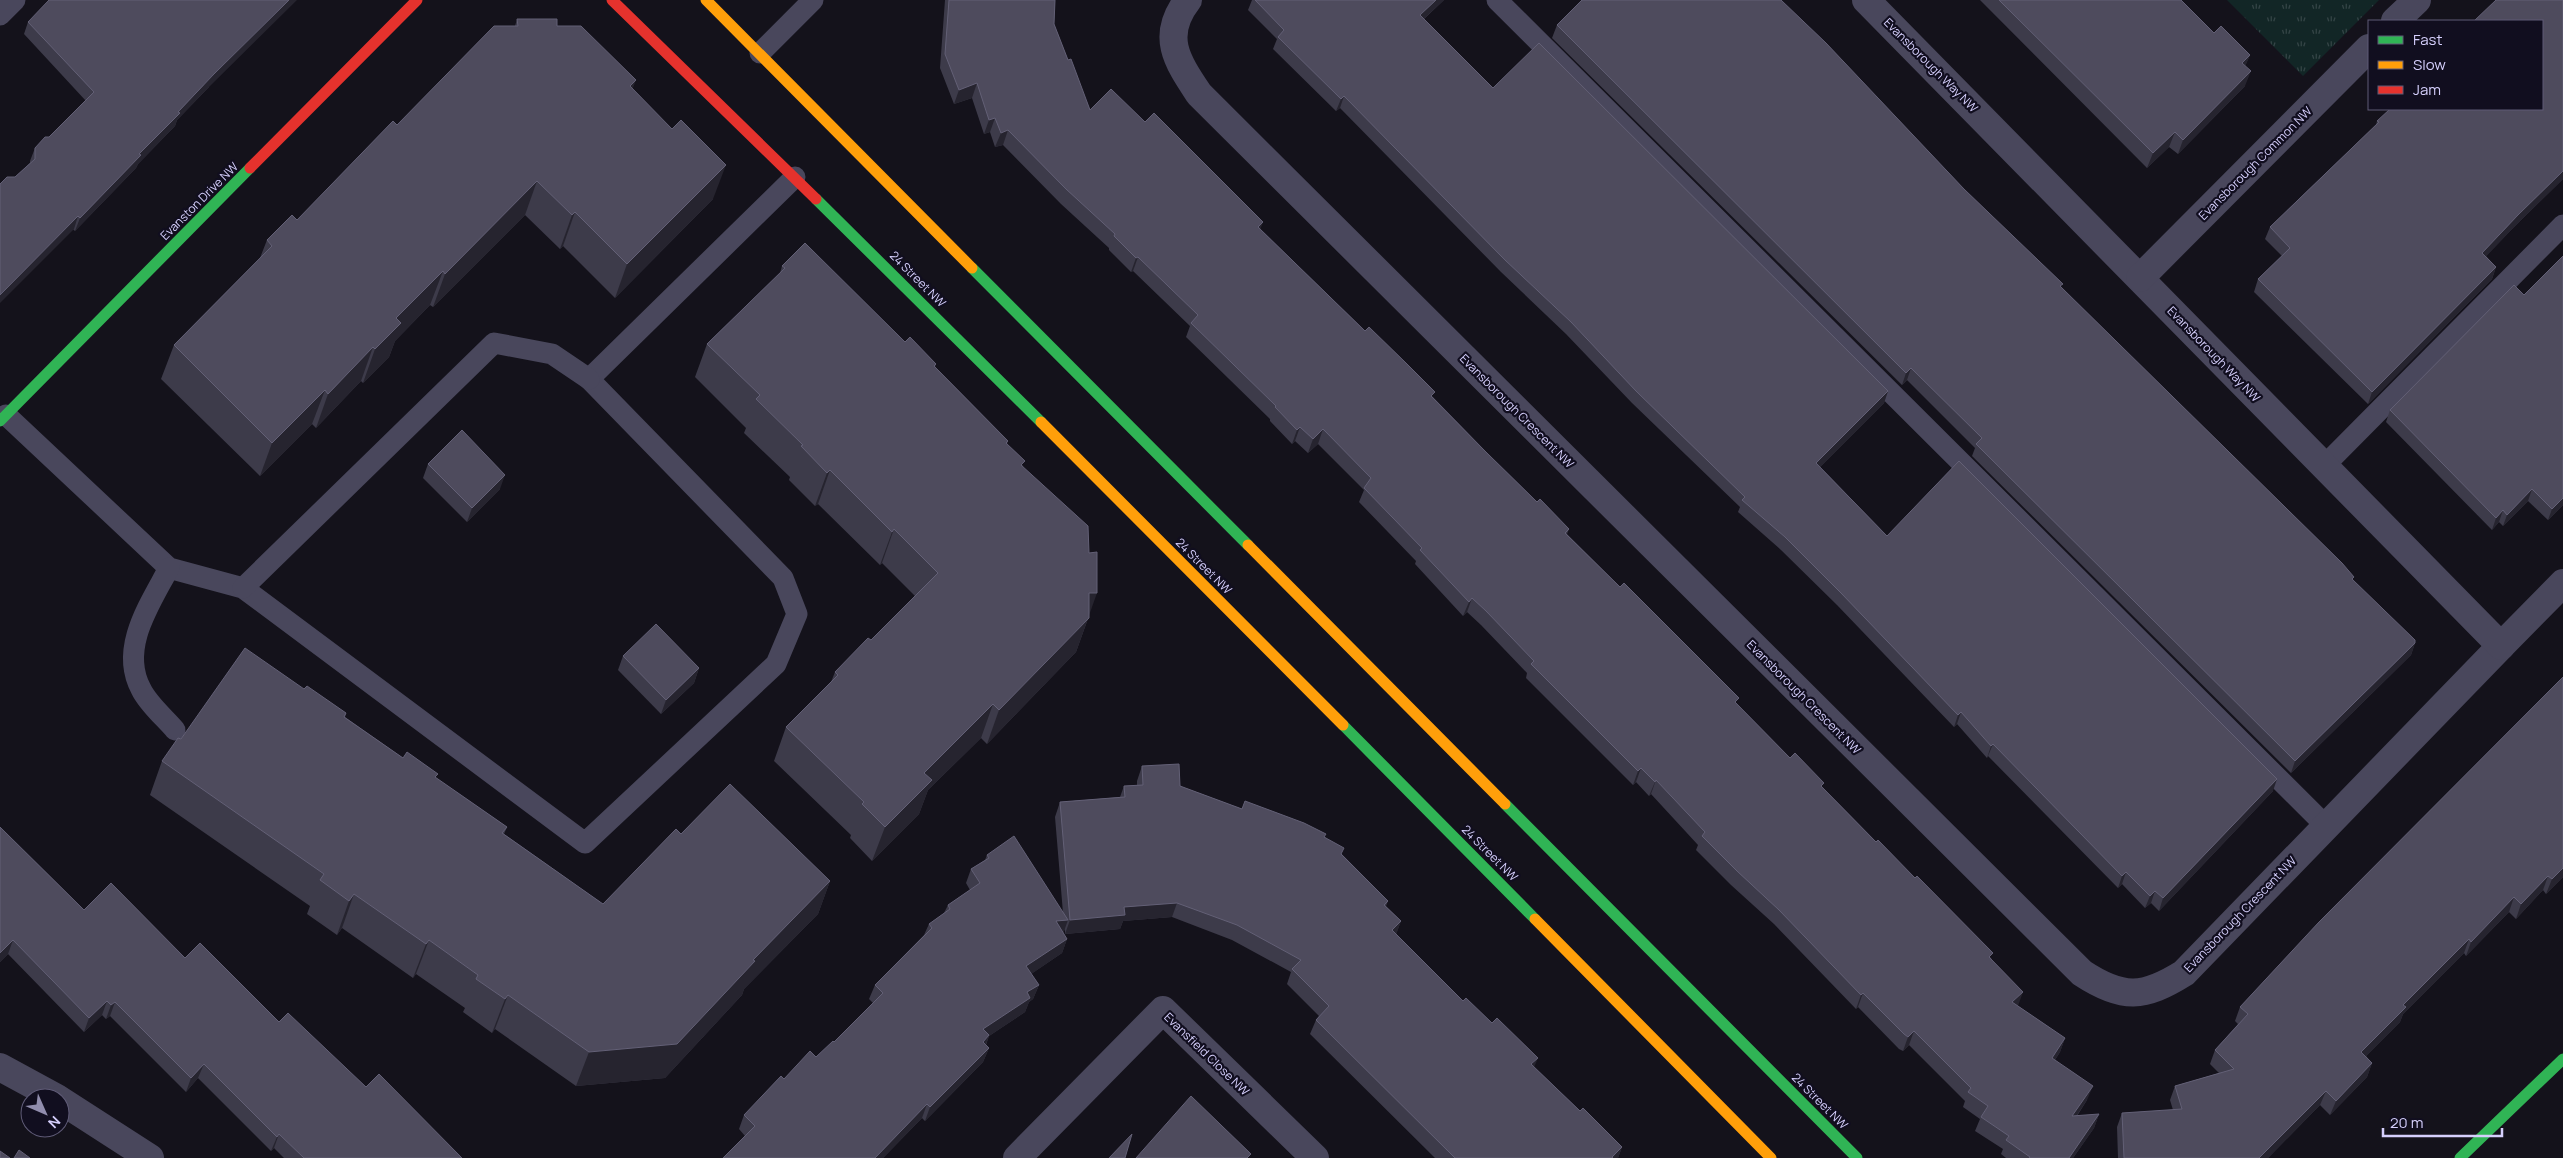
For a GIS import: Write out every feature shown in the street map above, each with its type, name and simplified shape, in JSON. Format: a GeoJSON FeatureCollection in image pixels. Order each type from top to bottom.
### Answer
{"type":"FeatureCollection","features":[{"type":"Feature","properties":{"kind":"street","name":"Evanston Drive NW"},"geometry":{"type":"LineString","coordinates":[[2,415],[416,0]]}},
{"type":"Feature","properties":{"kind":"street","name":"24 Street NW"},"geometry":{"type":"LineString","coordinates":[[612,0],[795,177],[1345,726],[1771,1158]]}},
{"type":"Feature","properties":{"kind":"street","name":"24 Street NW"},"geometry":{"type":"LineString","coordinates":[[706,0],[1857,1158]]}},
{"type":"Feature","properties":{"kind":"street","name":"Evansborough Crescent NW"},"geometry":{"type":"LineString","coordinates":[[1188,0],[1180,10],[1172,38],[1179,65],[1199,94],[2082,973],[2104,988],[2132,993],[2159,989],[2184,973],[2325,825],[2501,646]]}},
{"type":"Feature","properties":{"kind":"street","name":"Evansborough Way NW"},"geometry":{"type":"LineString","coordinates":[[1866,0],[2501,646]]}},
{"type":"Feature","properties":{"kind":"street"},"geometry":{"type":"LineString","coordinates":[[2396,20],[2416,0]]}},
{"type":"Feature","properties":{"kind":"street","name":"Evansborough Common NW"},"geometry":{"type":"LineString","coordinates":[[2140,278],[2368,49]]}},
{"type":"Feature","properties":{"kind":"street"},"geometry":{"type":"LineString","coordinates":[[2501,646],[2563,583]]}},
{"type":"Feature","properties":{"kind":"street","name":"Evansfield Close NW"},"geometry":{"type":"LineString","coordinates":[[1016,1158],[1163,1010],[1315,1158]]}},
{"type":"Feature","properties":{"kind":"street"},"geometry":{"type":"LineString","coordinates":[[2460,1158],[2563,1059]]}},
{"type":"Feature","properties":{"kind":"street"},"geometry":{"type":"LineString","coordinates":[[0,1067],[39,1088]]}},
{"type":"Feature","properties":{"kind":"street"},"geometry":{"type":"LineString","coordinates":[[70,1106],[150,1158]]}},
{"type":"Feature","properties":{"kind":"lane"},"geometry":{"type":"LineString","coordinates":[[0,16],[15,0]]}},
{"type":"Feature","properties":{"kind":"lane"},"geometry":{"type":"LineString","coordinates":[[760,53],[813,0]]}},
{"type":"Feature","properties":{"kind":"lane"},"geometry":{"type":"LineString","coordinates":[[1497,0],[2325,825]]}},
{"type":"Feature","properties":{"kind":"lane"},"geometry":{"type":"LineString","coordinates":[[589,379],[795,177]]}},
{"type":"Feature","properties":{"kind":"lane"},"geometry":{"type":"LineString","coordinates":[[2323,467],[2563,225]]}},
{"type":"Feature","properties":{"kind":"lane"},"geometry":{"type":"LineString","coordinates":[[2,415],[169,568],[243,588],[585,843],[776,664],[797,614],[783,578],[589,379],[552,354],[494,343],[243,588]]}},
{"type":"Feature","properties":{"kind":"lane"},"geometry":{"type":"LineString","coordinates":[[169,568],[143,616],[132,656],[141,689],[175,730]]}},
{"type":"Feature","properties":{"kind":"green space"},"geometry":{"type":"Polygon","coordinates":[[[2227,0],[2379,0],[2303,76],[2227,0]]]}},
{"type":"Feature","properties":{"kind":"building"},"geometry":{"type":"Polygon","coordinates":[[[49,0],[289,0],[214,74],[178,112],[180,113],[139,154],[141,155],[80,218],[78,216],[0,295],[0,184],[7,177],[15,177],[35,159],[35,148],[45,137],[49,137],[94,92],[28,22],[49,0]]]}},
{"type":"Feature","properties":{"kind":"building"},"geometry":{"type":"Polygon","coordinates":[[[949,0],[1055,0],[1054,24],[1068,60],[1071,59],[1090,110],[1111,89],[1145,122],[1154,113],[1263,222],[1258,227],[1365,331],[1369,327],[1406,363],[1435,392],[1431,396],[1537,502],[1540,499],[1569,529],[1565,533],[1620,587],[1624,583],[1739,698],[1735,702],[1790,758],[1795,753],[1824,783],[1821,786],[1876,842],[1878,840],[1915,878],[1917,876],[1993,953],[1989,957],[2023,992],[2012,1002],[2065,1038],[2052,1058],[2093,1086],[2072,1116],[2099,1114],[2069,1158],[2029,1158],[2006,1140],[2009,1136],[1981,1117],[1988,1106],[1968,1092],[1971,1088],[1914,1031],[1908,1037],[1863,993],[1861,995],[1779,910],[1702,836],[1705,832],[1656,780],[1655,782],[1641,768],[1638,771],[1531,664],[1534,661],[1486,611],[1472,598],[1469,602],[1420,550],[1422,548],[1364,488],[1371,478],[1323,429],[1313,439],[1300,427],[1297,430],[1276,406],[1191,323],[1198,315],[1138,257],[1136,258],[1114,236],[1115,234],[1066,189],[1008,130],[1001,133],[995,118],[989,120],[977,83],[959,90],[945,54],[949,0]]]}},
{"type":"Feature","properties":{"kind":"building"},"geometry":{"type":"Polygon","coordinates":[[[1255,0],[1436,0],[1420,15],[1493,88],[1539,43],[1888,391],[1816,463],[1887,536],[1959,461],[2277,779],[2163,898],[2155,891],[2150,896],[2126,872],[2122,876],[1993,744],[1991,746],[1961,712],[1958,715],[1785,537],[1742,500],[1745,497],[1636,391],[1571,322],[1505,260],[1344,96],[1341,99],[1278,37],[1284,30],[1255,0]]]}},
{"type":"Feature","properties":{"kind":"building"},"geometry":{"type":"Polygon","coordinates":[[[1582,0],[1781,0],[1826,43],[1964,189],[2063,284],[2060,286],[2342,563],[2354,577],[2352,579],[2415,640],[2415,643],[2295,761],[1976,444],[1982,438],[1911,368],[1906,373],[1557,25],[1582,0]]]}},
{"type":"Feature","properties":{"kind":"building"},"geometry":{"type":"Polygon","coordinates":[[[1999,0],[2181,0],[2214,33],[2221,26],[2250,55],[2242,63],[2251,71],[2183,140],[2175,132],[2153,153],[1999,0]]]}},
{"type":"Feature","properties":{"kind":"building"},"geometry":{"type":"Polygon","coordinates":[[[2496,0],[2563,0],[2563,171],[2482,253],[2496,267],[2372,392],[2258,279],[2290,248],[2270,227],[2379,122],[2377,121],[2389,110],[2543,110],[2543,20],[2475,20],[2496,0]]]}},
{"type":"Feature","properties":{"kind":"building"},"geometry":{"type":"Polygon","coordinates":[[[517,19],[557,19],[557,26],[581,26],[636,80],[630,86],[672,129],[681,120],[726,165],[627,264],[575,212],[572,215],[537,181],[445,274],[443,271],[396,318],[401,323],[375,349],[373,347],[328,394],[325,390],[272,443],[174,345],[272,246],[267,240],[292,215],[297,220],[393,121],[397,125],[494,26],[518,26],[517,19]]]}},
{"type":"Feature","properties":{"kind":"building"},"geometry":{"type":"Polygon","coordinates":[[[805,243],[905,342],[910,337],[936,364],[934,366],[1008,441],[1006,443],[1025,461],[1021,465],[1088,526],[1089,553],[1097,552],[1097,593],[1089,593],[1089,618],[999,710],[993,704],[924,773],[932,780],[885,827],[862,804],[864,802],[786,727],[838,675],[835,672],[868,638],[871,640],[938,573],[894,529],[892,532],[830,470],[827,473],[801,446],[803,445],[756,399],[760,395],[707,344],[785,268],[782,266],[805,243]]]}},
{"type":"Feature","properties":{"kind":"building"},"geometry":{"type":"Polygon","coordinates":[[[2563,256],[2563,498],[2552,509],[2532,489],[2507,515],[2503,510],[2496,518],[2390,410],[2514,285],[2524,295],[2563,256]]]}},
{"type":"Feature","properties":{"kind":"building"},"geometry":{"type":"Polygon","coordinates":[[[462,430],[505,475],[472,508],[428,464],[462,430]]]}},
{"type":"Feature","properties":{"kind":"building"},"geometry":{"type":"Polygon","coordinates":[[[656,624],[699,668],[666,700],[623,656],[656,624]]]}},
{"type":"Feature","properties":{"kind":"building"},"geometry":{"type":"Polygon","coordinates":[[[245,648],[304,689],[307,686],[346,713],[344,717],[403,758],[407,752],[438,774],[435,777],[507,827],[502,833],[603,904],[676,829],[681,834],[730,784],[830,881],[753,960],[755,961],[677,1044],[589,1052],[508,995],[505,999],[476,979],[478,975],[429,940],[426,944],[354,894],[349,901],[320,880],[324,874],[162,761],[178,738],[181,739],[245,648]]]}},
{"type":"Feature","properties":{"kind":"building"},"geometry":{"type":"Polygon","coordinates":[[[2563,677],[2563,868],[2552,879],[2548,876],[2521,904],[2514,897],[2471,942],[2469,939],[2403,1005],[2406,1007],[2361,1052],[2372,1063],[2336,1101],[2326,1091],[2259,1158],[2124,1158],[2122,1113],[2182,1109],[2175,1086],[2234,1069],[2215,1050],[2248,1014],[2240,1007],[2319,922],[2563,677]]]}},
{"type":"Feature","properties":{"kind":"building"},"geometry":{"type":"Polygon","coordinates":[[[1179,764],[1180,786],[1242,809],[1245,801],[1304,823],[1326,834],[1324,837],[1344,848],[1341,854],[1388,901],[1384,905],[1401,921],[1392,930],[1463,1001],[1466,998],[1492,1023],[1497,1018],[1538,1058],[1531,1064],[1580,1111],[1583,1108],[1622,1147],[1613,1158],[1455,1158],[1316,1020],[1329,1006],[1292,969],[1301,960],[1237,925],[1177,903],[1124,907],[1125,915],[1070,920],[1060,802],[1125,797],[1124,786],[1143,785],[1142,766],[1179,764]]]}},
{"type":"Feature","properties":{"kind":"building"},"geometry":{"type":"Polygon","coordinates":[[[0,827],[84,910],[111,883],[185,958],[200,943],[279,1022],[288,1013],[366,1087],[379,1074],[462,1158],[304,1158],[279,1134],[277,1137],[204,1064],[191,1078],[115,1002],[111,1005],[107,1001],[89,1018],[13,940],[0,953],[0,827]]]}},
{"type":"Feature","properties":{"kind":"building"},"geometry":{"type":"Polygon","coordinates":[[[1014,836],[1068,920],[1056,921],[1067,939],[1026,966],[1039,985],[1027,992],[1030,998],[983,1029],[989,1035],[983,1042],[989,1048],[930,1107],[927,1104],[875,1158],[723,1158],[755,1126],[744,1115],[781,1076],[784,1079],[810,1051],[816,1057],[834,1042],[883,993],[875,985],[932,928],[929,924],[950,909],[948,905],[980,883],[971,869],[989,858],[987,855],[1014,836]]]}},
{"type":"Feature","properties":{"kind":"building"},"geometry":{"type":"Polygon","coordinates":[[[1191,1096],[1251,1154],[1247,1158],[1136,1158],[1191,1096]]]}},
{"type":"Feature","properties":{"kind":"building"},"geometry":{"type":"Polygon","coordinates":[[[1132,1134],[1125,1158],[1109,1158],[1132,1134]]]}},
{"type":"Feature","properties":{"kind":"building"},"geometry":{"type":"Polygon","coordinates":[[[19,1150],[30,1158],[14,1158],[19,1150]]]}},
{"type":"Feature","properties":{"kind":"building"},"geometry":{"type":"Polygon","coordinates":[[[0,1151],[10,1158],[0,1158],[0,1151]]]}},
{"type":"Feature","properties":{"kind":"traffic: fast"},"geometry":{"type":"LineString","coordinates":[[0,421],[250,168]]}},
{"type":"Feature","properties":{"kind":"traffic: fast"},"geometry":{"type":"LineString","coordinates":[[816,199],[1041,422]]}},
{"type":"Feature","properties":{"kind":"traffic: fast"},"geometry":{"type":"LineString","coordinates":[[972,268],[1248,545]]}},
{"type":"Feature","properties":{"kind":"traffic: fast"},"geometry":{"type":"LineString","coordinates":[[1343,725],[1535,919]]}},
{"type":"Feature","properties":{"kind":"traffic: fast"},"geometry":{"type":"LineString","coordinates":[[1505,804],[1857,1158]]}},
{"type":"Feature","properties":{"kind":"traffic: fast"},"geometry":{"type":"LineString","coordinates":[[2460,1158],[2563,1059]]}},
{"type":"Feature","properties":{"kind":"traffic: slow"},"geometry":{"type":"LineString","coordinates":[[706,0],[972,268]]}},
{"type":"Feature","properties":{"kind":"traffic: slow"},"geometry":{"type":"LineString","coordinates":[[1041,422],[1343,725]]}},
{"type":"Feature","properties":{"kind":"traffic: slow"},"geometry":{"type":"LineString","coordinates":[[1248,545],[1505,804]]}},
{"type":"Feature","properties":{"kind":"traffic: slow"},"geometry":{"type":"LineString","coordinates":[[1535,919],[1771,1158]]}},
{"type":"Feature","properties":{"kind":"traffic: jam"},"geometry":{"type":"LineString","coordinates":[[250,168],[417,0]]}},
{"type":"Feature","properties":{"kind":"traffic: jam"},"geometry":{"type":"LineString","coordinates":[[612,0],[816,199]]}}]}
